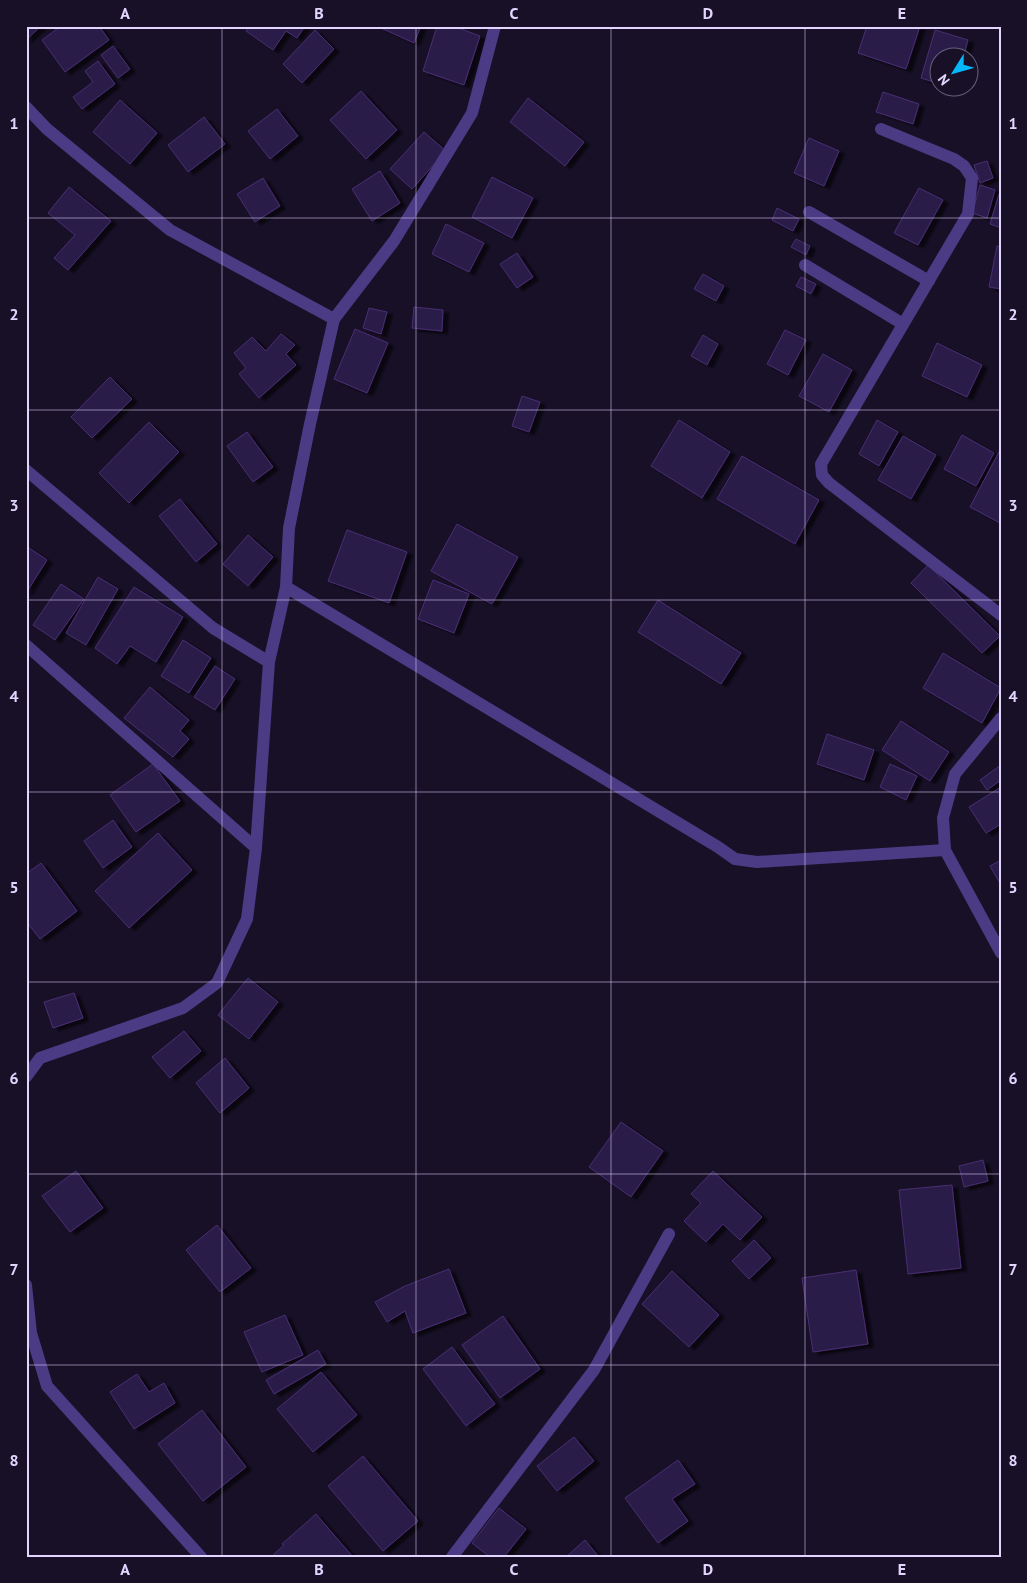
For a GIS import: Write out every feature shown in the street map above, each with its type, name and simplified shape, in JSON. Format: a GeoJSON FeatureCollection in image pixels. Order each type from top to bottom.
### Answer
{"type":"FeatureCollection","features":[{"type":"Feature","properties":{"kind":"street"},"geometry":{"type":"LineString","coordinates":[[26,1077],[40,1058],[183,1008],[217,983],[247,918],[256,848],[269,662],[286,587],[289,528],[334,319],[394,241],[472,113],[495,26]]}},
{"type":"Feature","properties":{"kind":"street"},"geometry":{"type":"LineString","coordinates":[[26,108],[47,129],[170,230],[334,319]]}},
{"type":"Feature","properties":{"kind":"street"},"geometry":{"type":"LineString","coordinates":[[882,129],[954,159],[964,166],[972,178],[968,214],[821,464],[822,474],[829,483],[1001,615]]}},
{"type":"Feature","properties":{"kind":"street"},"geometry":{"type":"LineString","coordinates":[[809,212],[929,281]]}},
{"type":"Feature","properties":{"kind":"street"},"geometry":{"type":"LineString","coordinates":[[805,265],[903,324]]}},
{"type":"Feature","properties":{"kind":"street"},"geometry":{"type":"LineString","coordinates":[[26,470],[213,628],[269,662]]}},
{"type":"Feature","properties":{"kind":"street"},"geometry":{"type":"LineString","coordinates":[[286,587],[710,842],[735,859],[757,862],[945,850]]}},
{"type":"Feature","properties":{"kind":"street"},"geometry":{"type":"LineString","coordinates":[[26,645],[256,848]]}},
{"type":"Feature","properties":{"kind":"street"},"geometry":{"type":"LineString","coordinates":[[1001,718],[955,774],[943,818],[945,850],[1001,953]]}},
{"type":"Feature","properties":{"kind":"street"},"geometry":{"type":"LineString","coordinates":[[452,1557],[594,1370],[669,1234]]}},
{"type":"Feature","properties":{"kind":"street"},"geometry":{"type":"LineString","coordinates":[[26,1285],[32,1332],[47,1386],[201,1557]]}},
{"type":"Feature","properties":{"kind":"building"},"geometry":{"type":"Polygon","coordinates":[[[26,26],[41,26],[26,40],[26,26]]]}},
{"type":"Feature","properties":{"kind":"building"},"geometry":{"type":"Polygon","coordinates":[[[61,26],[99,26],[109,40],[65,72],[42,40],[61,26]]]}},
{"type":"Feature","properties":{"kind":"building"},"geometry":{"type":"Polygon","coordinates":[[[249,26],[305,26],[297,38],[286,31],[273,50],[246,31],[249,26]]]}},
{"type":"Feature","properties":{"kind":"building"},"geometry":{"type":"Polygon","coordinates":[[[381,26],[421,26],[414,43],[381,28],[381,26]]]}},
{"type":"Feature","properties":{"kind":"building"},"geometry":{"type":"Polygon","coordinates":[[[437,26],[453,26],[480,36],[464,85],[423,71],[437,26]]]}},
{"type":"Feature","properties":{"kind":"building"},"geometry":{"type":"Polygon","coordinates":[[[867,26],[920,26],[906,69],[858,53],[867,26]]]}},
{"type":"Feature","properties":{"kind":"building"},"geometry":{"type":"Polygon","coordinates":[[[315,30],[334,49],[302,83],[283,64],[315,30]]]}},
{"type":"Feature","properties":{"kind":"building"},"geometry":{"type":"Polygon","coordinates":[[[935,30],[968,40],[966,48],[930,48],[930,81],[921,78],[935,30]]]}},
{"type":"Feature","properties":{"kind":"building"},"geometry":{"type":"Polygon","coordinates":[[[113,46],[130,69],[118,78],[101,55],[113,46]]]}},
{"type":"Feature","properties":{"kind":"building"},"geometry":{"type":"Polygon","coordinates":[[[98,61],[115,84],[82,109],[73,97],[93,82],[85,71],[98,61]]]}},
{"type":"Feature","properties":{"kind":"building"},"geometry":{"type":"Polygon","coordinates":[[[361,91],[397,130],[366,159],[330,120],[361,91]]]}},
{"type":"Feature","properties":{"kind":"building"},"geometry":{"type":"Polygon","coordinates":[[[883,92],[919,104],[913,124],[876,112],[883,92]]]}},
{"type":"Feature","properties":{"kind":"building"},"geometry":{"type":"Polygon","coordinates":[[[528,98],[584,142],[565,166],[510,122],[528,98]]]}},
{"type":"Feature","properties":{"kind":"building"},"geometry":{"type":"Polygon","coordinates":[[[120,100],[157,133],[130,164],[93,132],[120,100]]]}},
{"type":"Feature","properties":{"kind":"building"},"geometry":{"type":"Polygon","coordinates":[[[277,109],[298,136],[270,159],[248,131],[277,109]]]}},
{"type":"Feature","properties":{"kind":"building"},"geometry":{"type":"Polygon","coordinates":[[[204,117],[225,144],[188,172],[168,145],[204,117]]]}},
{"type":"Feature","properties":{"kind":"building"},"geometry":{"type":"Polygon","coordinates":[[[424,132],[446,151],[412,189],[390,169],[424,132]]]}},
{"type":"Feature","properties":{"kind":"building"},"geometry":{"type":"Polygon","coordinates":[[[809,138],[839,151],[824,186],[794,173],[809,138]]]}},
{"type":"Feature","properties":{"kind":"building"},"geometry":{"type":"Polygon","coordinates":[[[987,161],[993,178],[980,183],[974,165],[987,161]]]}},
{"type":"Feature","properties":{"kind":"building"},"geometry":{"type":"Polygon","coordinates":[[[380,171],[400,203],[372,221],[352,189],[380,171]]]}},
{"type":"Feature","properties":{"kind":"building"},"geometry":{"type":"Polygon","coordinates":[[[492,177],[533,198],[512,238],[472,217],[492,177]]]}},
{"type":"Feature","properties":{"kind":"building"},"geometry":{"type":"Polygon","coordinates":[[[263,178],[280,206],[255,222],[237,194],[263,178]]]}},
{"type":"Feature","properties":{"kind":"building"},"geometry":{"type":"Polygon","coordinates":[[[980,185],[995,190],[987,218],[972,213],[980,185]]]}},
{"type":"Feature","properties":{"kind":"building"},"geometry":{"type":"Polygon","coordinates":[[[69,187],[111,221],[68,270],[54,258],[75,235],[48,213],[69,187]]]}},
{"type":"Feature","properties":{"kind":"building"},"geometry":{"type":"Polygon","coordinates":[[[919,188],[943,200],[918,245],[894,233],[919,188]]]}},
{"type":"Feature","properties":{"kind":"building"},"geometry":{"type":"Polygon","coordinates":[[[999,194],[1001,195],[1001,228],[990,224],[999,194]]]}},
{"type":"Feature","properties":{"kind":"building"},"geometry":{"type":"Polygon","coordinates":[[[777,208],[799,219],[793,231],[772,220],[777,208]]]}},
{"type":"Feature","properties":{"kind":"building"},"geometry":{"type":"Polygon","coordinates":[[[446,224],[484,243],[469,272],[432,254],[446,224]]]}},
{"type":"Feature","properties":{"kind":"building"},"geometry":{"type":"Polygon","coordinates":[[[796,239],[810,246],[806,255],[791,247],[796,239]]]}},
{"type":"Feature","properties":{"kind":"building"},"geometry":{"type":"Polygon","coordinates":[[[997,246],[1001,247],[1001,289],[989,287],[997,246]]]}},
{"type":"Feature","properties":{"kind":"building"},"geometry":{"type":"Polygon","coordinates":[[[517,253],[533,277],[517,288],[500,264],[517,253]]]}},
{"type":"Feature","properties":{"kind":"building"},"geometry":{"type":"Polygon","coordinates":[[[703,274],[724,286],[716,301],[694,289],[703,274]]]}},
{"type":"Feature","properties":{"kind":"building"},"geometry":{"type":"Polygon","coordinates":[[[801,277],[816,284],[811,294],[796,286],[801,277]]]}},
{"type":"Feature","properties":{"kind":"building"},"geometry":{"type":"Polygon","coordinates":[[[414,307],[443,310],[442,331],[412,328],[414,307]]]}},
{"type":"Feature","properties":{"kind":"building"},"geometry":{"type":"Polygon","coordinates":[[[369,308],[387,312],[381,334],[363,328],[369,308]]]}},
{"type":"Feature","properties":{"kind":"building"},"geometry":{"type":"Polygon","coordinates":[[[355,329],[388,343],[367,393],[334,379],[355,329]]]}},
{"type":"Feature","properties":{"kind":"building"},"geometry":{"type":"Polygon","coordinates":[[[785,330],[806,340],[788,375],[767,364],[785,330]]]}},
{"type":"Feature","properties":{"kind":"building"},"geometry":{"type":"Polygon","coordinates":[[[281,334],[295,345],[286,354],[296,365],[259,398],[239,374],[246,368],[234,353],[252,337],[266,351],[281,334]]]}},
{"type":"Feature","properties":{"kind":"building"},"geometry":{"type":"Polygon","coordinates":[[[703,335],[718,344],[707,365],[691,356],[703,335]]]}},
{"type":"Feature","properties":{"kind":"building"},"geometry":{"type":"Polygon","coordinates":[[[937,343],[982,365],[967,397],[922,376],[937,343]]]}},
{"type":"Feature","properties":{"kind":"building"},"geometry":{"type":"Polygon","coordinates":[[[823,354],[852,370],[829,412],[799,396],[823,354]]]}},
{"type":"Feature","properties":{"kind":"building"},"geometry":{"type":"Polygon","coordinates":[[[110,377],[132,399],[92,438],[71,417],[110,377]]]}},
{"type":"Feature","properties":{"kind":"building"},"geometry":{"type":"Polygon","coordinates":[[[522,396],[540,402],[529,432],[512,426],[522,396]]]}},
{"type":"Feature","properties":{"kind":"building"},"geometry":{"type":"Polygon","coordinates":[[[679,420],[730,452],[702,498],[651,466],[679,420]]]}},
{"type":"Feature","properties":{"kind":"building"},"geometry":{"type":"Polygon","coordinates":[[[877,420],[898,432],[879,466],[859,454],[877,420]]]}},
{"type":"Feature","properties":{"kind":"building"},"geometry":{"type":"Polygon","coordinates":[[[149,422],[179,452],[129,503],[99,473],[149,422]]]}},
{"type":"Feature","properties":{"kind":"building"},"geometry":{"type":"Polygon","coordinates":[[[247,432],[273,467],[253,482],[227,446],[247,432]]]}},
{"type":"Feature","properties":{"kind":"building"},"geometry":{"type":"Polygon","coordinates":[[[962,435],[994,453],[976,486],[944,469],[962,435]]]}},
{"type":"Feature","properties":{"kind":"building"},"geometry":{"type":"Polygon","coordinates":[[[903,436],[936,455],[911,499],[878,480],[903,436]]]}},
{"type":"Feature","properties":{"kind":"building"},"geometry":{"type":"Polygon","coordinates":[[[1001,448],[1001,521],[1000,523],[970,507],[1001,448]]]}},
{"type":"Feature","properties":{"kind":"building"},"geometry":{"type":"Polygon","coordinates":[[[742,456],[819,500],[795,544],[717,499],[742,456]]]}},
{"type":"Feature","properties":{"kind":"building"},"geometry":{"type":"Polygon","coordinates":[[[180,499],[217,544],[196,562],[159,516],[180,499]]]}},
{"type":"Feature","properties":{"kind":"building"},"geometry":{"type":"Polygon","coordinates":[[[457,524],[518,557],[492,604],[431,571],[457,524]]]}},
{"type":"Feature","properties":{"kind":"building"},"geometry":{"type":"Polygon","coordinates":[[[347,530],[407,552],[389,603],[328,581],[347,530]]]}},
{"type":"Feature","properties":{"kind":"building"},"geometry":{"type":"Polygon","coordinates":[[[248,535],[273,557],[248,586],[223,564],[248,535]]]}},
{"type":"Feature","properties":{"kind":"building"},"geometry":{"type":"Polygon","coordinates":[[[26,546],[47,560],[26,593],[26,546]]]}},
{"type":"Feature","properties":{"kind":"building"},"geometry":{"type":"Polygon","coordinates":[[[928,565],[1000,636],[982,653],[911,583],[928,565]]]}},
{"type":"Feature","properties":{"kind":"building"},"geometry":{"type":"Polygon","coordinates":[[[98,577],[118,589],[86,645],[66,633],[98,577]]]}},
{"type":"Feature","properties":{"kind":"building"},"geometry":{"type":"Polygon","coordinates":[[[433,580],[469,594],[454,633],[418,619],[433,580]]]}},
{"type":"Feature","properties":{"kind":"building"},"geometry":{"type":"Polygon","coordinates":[[[61,584],[84,599],[55,640],[33,625],[61,584]]]}},
{"type":"Feature","properties":{"kind":"building"},"geometry":{"type":"Polygon","coordinates":[[[134,587],[183,617],[156,662],[130,646],[117,664],[95,648],[134,587]]]}},
{"type":"Feature","properties":{"kind":"building"},"geometry":{"type":"Polygon","coordinates":[[[658,600],[741,653],[721,684],[638,632],[658,600]]]}},
{"type":"Feature","properties":{"kind":"building"},"geometry":{"type":"Polygon","coordinates":[[[183,640],[211,658],[189,693],[161,676],[183,640]]]}},
{"type":"Feature","properties":{"kind":"building"},"geometry":{"type":"Polygon","coordinates":[[[943,653],[1001,688],[982,723],[923,688],[943,653]]]}},
{"type":"Feature","properties":{"kind":"building"},"geometry":{"type":"Polygon","coordinates":[[[215,666],[235,679],[215,710],[194,697],[215,666]]]}},
{"type":"Feature","properties":{"kind":"building"},"geometry":{"type":"Polygon","coordinates":[[[150,687],[189,720],[180,731],[189,739],[173,757],[124,718],[150,687]]]}},
{"type":"Feature","properties":{"kind":"building"},"geometry":{"type":"Polygon","coordinates":[[[901,721],[949,752],[930,781],[882,750],[901,721]]]}},
{"type":"Feature","properties":{"kind":"building"},"geometry":{"type":"Polygon","coordinates":[[[827,734],[874,750],[864,780],[817,764],[827,734]]]}},
{"type":"Feature","properties":{"kind":"building"},"geometry":{"type":"Polygon","coordinates":[[[153,764],[180,801],[136,832],[110,795],[153,764]]]}},
{"type":"Feature","properties":{"kind":"building"},"geometry":{"type":"Polygon","coordinates":[[[890,764],[917,776],[906,800],[880,787],[890,764]]]}},
{"type":"Feature","properties":{"kind":"building"},"geometry":{"type":"Polygon","coordinates":[[[1001,765],[1001,780],[987,790],[980,780],[1001,765]]]}},
{"type":"Feature","properties":{"kind":"building"},"geometry":{"type":"Polygon","coordinates":[[[1001,787],[1001,824],[986,833],[969,807],[1001,787]]]}},
{"type":"Feature","properties":{"kind":"building"},"geometry":{"type":"Polygon","coordinates":[[[113,820],[132,847],[103,868],[84,841],[113,820]]]}},
{"type":"Feature","properties":{"kind":"building"},"geometry":{"type":"Polygon","coordinates":[[[158,833],[192,870],[129,928],[95,891],[158,833]]]}},
{"type":"Feature","properties":{"kind":"building"},"geometry":{"type":"Polygon","coordinates":[[[1001,860],[1001,885],[990,866],[1001,860]]]}},
{"type":"Feature","properties":{"kind":"building"},"geometry":{"type":"Polygon","coordinates":[[[41,863],[77,911],[40,939],[26,921],[26,874],[41,863]]]}},
{"type":"Feature","properties":{"kind":"building"},"geometry":{"type":"Polygon","coordinates":[[[248,978],[278,1002],[249,1039],[218,1015],[248,978]]]}},
{"type":"Feature","properties":{"kind":"building"},"geometry":{"type":"Polygon","coordinates":[[[74,993],[83,1018],[53,1028],[44,1002],[74,993]]]}},
{"type":"Feature","properties":{"kind":"building"},"geometry":{"type":"Polygon","coordinates":[[[184,1031],[201,1051],[170,1078],[152,1057],[184,1031]]]}},
{"type":"Feature","properties":{"kind":"building"},"geometry":{"type":"Polygon","coordinates":[[[225,1058],[249,1088],[220,1113],[196,1083],[225,1058]]]}},
{"type":"Feature","properties":{"kind":"building"},"geometry":{"type":"Polygon","coordinates":[[[621,1122],[663,1151],[631,1197],[589,1167],[621,1122]]]}},
{"type":"Feature","properties":{"kind":"building"},"geometry":{"type":"Polygon","coordinates":[[[983,1160],[988,1181],[964,1187],[959,1166],[983,1160]]]}},
{"type":"Feature","properties":{"kind":"building"},"geometry":{"type":"Polygon","coordinates":[[[76,1171],[103,1208],[70,1232],[42,1196],[76,1171]]]}},
{"type":"Feature","properties":{"kind":"building"},"geometry":{"type":"Polygon","coordinates":[[[713,1171],[762,1217],[740,1240],[723,1224],[706,1242],[684,1221],[701,1203],[691,1194],[713,1171]]]}},
{"type":"Feature","properties":{"kind":"building"},"geometry":{"type":"Polygon","coordinates":[[[952,1185],[961,1268],[908,1274],[899,1190],[952,1185]]]}},
{"type":"Feature","properties":{"kind":"building"},"geometry":{"type":"Polygon","coordinates":[[[217,1225],[251,1268],[220,1292],[186,1250],[217,1225]]]}},
{"type":"Feature","properties":{"kind":"building"},"geometry":{"type":"Polygon","coordinates":[[[754,1240],[771,1258],[749,1279],[732,1261],[754,1240]]]}},
{"type":"Feature","properties":{"kind":"building"},"geometry":{"type":"Polygon","coordinates":[[[449,1269],[466,1313],[413,1333],[405,1311],[387,1322],[375,1302],[405,1286],[449,1269]]]}},
{"type":"Feature","properties":{"kind":"building"},"geometry":{"type":"Polygon","coordinates":[[[856,1270],[868,1344],[813,1352],[802,1278],[856,1270]]]}},
{"type":"Feature","properties":{"kind":"building"},"geometry":{"type":"Polygon","coordinates":[[[672,1271],[719,1315],[689,1347],[642,1304],[672,1271]]]}},
{"type":"Feature","properties":{"kind":"building"},"geometry":{"type":"Polygon","coordinates":[[[285,1315],[303,1355],[262,1372],[244,1332],[285,1315]]]}},
{"type":"Feature","properties":{"kind":"building"},"geometry":{"type":"Polygon","coordinates":[[[503,1316],[540,1369],[500,1398],[462,1345],[503,1316]]]}},
{"type":"Feature","properties":{"kind":"building"},"geometry":{"type":"Polygon","coordinates":[[[452,1347],[495,1404],[466,1426],[423,1369],[452,1347]]]}},
{"type":"Feature","properties":{"kind":"building"},"geometry":{"type":"Polygon","coordinates":[[[318,1350],[326,1364],[274,1394],[266,1380],[318,1350]]]}},
{"type":"Feature","properties":{"kind":"building"},"geometry":{"type":"Polygon","coordinates":[[[321,1372],[357,1415],[313,1452],[277,1409],[321,1372]]]}},
{"type":"Feature","properties":{"kind":"building"},"geometry":{"type":"Polygon","coordinates":[[[137,1374],[149,1392],[164,1383],[175,1403],[134,1429],[110,1392],[137,1374]]]}},
{"type":"Feature","properties":{"kind":"building"},"geometry":{"type":"Polygon","coordinates":[[[202,1410],[246,1467],[203,1501],[158,1444],[202,1410]]]}},
{"type":"Feature","properties":{"kind":"building"},"geometry":{"type":"Polygon","coordinates":[[[574,1437],[594,1461],[557,1491],[537,1466],[574,1437]]]}},
{"type":"Feature","properties":{"kind":"building"},"geometry":{"type":"Polygon","coordinates":[[[363,1456],[418,1521],[383,1551],[328,1486],[363,1456]]]}},
{"type":"Feature","properties":{"kind":"building"},"geometry":{"type":"Polygon","coordinates":[[[678,1460],[695,1484],[672,1499],[688,1521],[658,1543],[625,1498],[678,1460]]]}},
{"type":"Feature","properties":{"kind":"building"},"geometry":{"type":"Polygon","coordinates":[[[499,1508],[526,1529],[504,1557],[490,1557],[472,1543],[499,1508]]]}},
{"type":"Feature","properties":{"kind":"building"},"geometry":{"type":"Polygon","coordinates":[[[316,1514],[353,1557],[271,1557],[284,1545],[282,1544],[316,1514]]]}},
{"type":"Feature","properties":{"kind":"building"},"geometry":{"type":"Polygon","coordinates":[[[585,1540],[599,1557],[566,1557],[585,1540]]]}}]}
